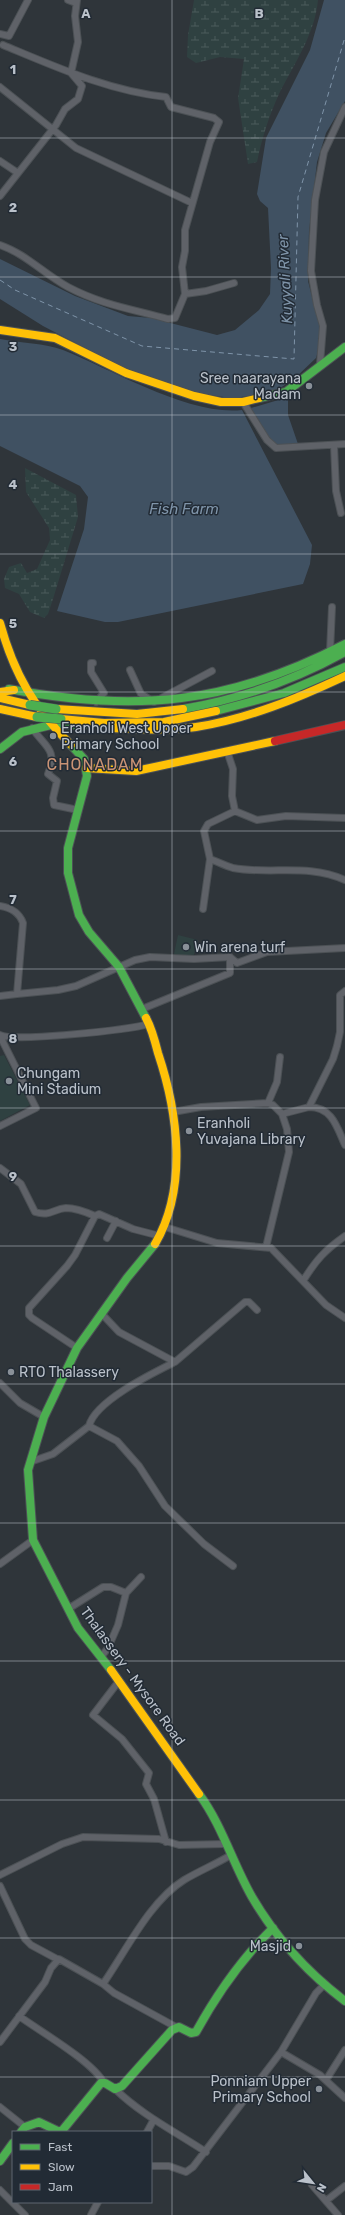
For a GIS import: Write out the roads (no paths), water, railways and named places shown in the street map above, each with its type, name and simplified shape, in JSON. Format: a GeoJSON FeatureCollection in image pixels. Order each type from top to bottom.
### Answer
{"type":"FeatureCollection","features":[{"type":"Feature","properties":{"kind":"main road"},"geometry":{"type":"LineString","coordinates":[[0,330],[55,338],[126,373],[194,396],[221,402],[243,402],[286,392],[296,386],[320,364],[345,347]]}},
{"type":"Feature","properties":{"kind":"main road","name":"Thalassery - Mysore Road"},"geometry":{"type":"LineString","coordinates":[[0,623],[7,649],[18,676],[51,724],[80,753],[86,768],[85,787],[68,848],[68,873],[79,915],[89,932],[119,968],[149,1024],[163,1067],[173,1112],[177,1151],[174,1191],[165,1227],[160,1236],[101,1313],[77,1348],[44,1417],[28,1470],[33,1540],[78,1628],[119,1680],[203,1800],[252,1897],[285,1945],[324,1986],[345,2001]]}},
{"type":"Feature","properties":{"kind":"main road"},"geometry":{"type":"LineString","coordinates":[[0,687],[30,694],[96,702],[154,702],[192,699],[270,678],[306,665],[345,644]]}},
{"type":"Feature","properties":{"kind":"main road"},"geometry":{"type":"LineString","coordinates":[[0,698],[56,709],[104,713],[162,713],[232,697],[284,682],[329,662],[345,652]]}},
{"type":"Feature","properties":{"kind":"main road"},"geometry":{"type":"LineString","coordinates":[[0,711],[37,717],[104,723],[164,722],[228,709],[284,693],[345,667]]}},
{"type":"Feature","properties":{"kind":"main road"},"geometry":{"type":"LineString","coordinates":[[0,711],[14,717],[51,724],[150,730],[196,727],[272,707],[345,676]]}},
{"type":"Feature","properties":{"kind":"main road"},"geometry":{"type":"LineString","coordinates":[[0,692],[14,690]]}},
{"type":"Feature","properties":{"kind":"main road"},"geometry":{"type":"LineString","coordinates":[[0,749],[22,732],[51,724]]}},
{"type":"Feature","properties":{"kind":"main road"},"geometry":{"type":"LineString","coordinates":[[86,768],[136,771],[180,763],[278,739],[304,736],[345,726]]}},
{"type":"Feature","properties":{"kind":"main road"},"geometry":{"type":"LineString","coordinates":[[62,2131],[87,2098],[104,2083],[115,2089],[122,2086],[176,2027],[191,2033],[196,2032],[233,1974],[258,1942],[273,1928]]}},
{"type":"Feature","properties":{"kind":"main road"},"geometry":{"type":"LineString","coordinates":[[23,2130],[39,2122],[59,2131]]}},
{"type":"Feature","properties":{"kind":"main road"},"geometry":{"type":"LineString","coordinates":[[0,2161],[12,2144]]}},
{"type":"Feature","properties":{"kind":"street"},"geometry":{"type":"LineString","coordinates":[[0,245],[23,256],[40,268],[48,276],[70,288],[123,309],[168,319],[175,318],[185,294],[182,267],[185,251],[185,230],[218,122],[214,118],[171,107],[166,97],[129,91],[72,73],[2,48],[3,35],[9,36],[28,0]]}},
{"type":"Feature","properties":{"kind":"street"},"geometry":{"type":"LineString","coordinates":[[0,196],[53,130],[65,108],[78,99],[82,86],[72,73],[78,42],[75,16],[77,1],[68,0]]}},
{"type":"Feature","properties":{"kind":"street"},"geometry":{"type":"LineString","coordinates":[[0,87],[76,148],[192,203]]}},
{"type":"Feature","properties":{"kind":"street"},"geometry":{"type":"LineString","coordinates":[[320,364],[323,326],[317,306],[311,271],[314,200],[324,152],[345,106]]}},
{"type":"Feature","properties":{"kind":"street"},"geometry":{"type":"LineString","coordinates":[[0,160],[18,173]]}},
{"type":"Feature","properties":{"kind":"street"},"geometry":{"type":"LineString","coordinates":[[185,294],[212,290],[234,283]]}},
{"type":"Feature","properties":{"kind":"street"},"geometry":{"type":"LineString","coordinates":[[243,402],[266,440],[276,448],[345,444]]}},
{"type":"Feature","properties":{"kind":"street"},"geometry":{"type":"LineString","coordinates":[[334,445],[336,491],[341,513]]}},
{"type":"Feature","properties":{"kind":"street"},"geometry":{"type":"LineString","coordinates":[[330,652],[332,607]]}},
{"type":"Feature","properties":{"kind":"street"},"geometry":{"type":"LineString","coordinates":[[93,663],[90,666],[91,672],[104,693],[96,702]]}},
{"type":"Feature","properties":{"kind":"street"},"geometry":{"type":"LineString","coordinates":[[130,670],[140,694],[154,702],[212,671]]}},
{"type":"Feature","properties":{"kind":"street"},"geometry":{"type":"LineString","coordinates":[[32,728],[52,753],[53,761],[48,774],[56,781],[53,798],[54,805],[78,810]]}},
{"type":"Feature","properties":{"kind":"street"},"geometry":{"type":"LineString","coordinates":[[227,751],[233,769],[232,796],[235,811]]}},
{"type":"Feature","properties":{"kind":"street"},"geometry":{"type":"LineString","coordinates":[[203,909],[210,859],[204,831],[208,824],[235,811],[257,820],[286,816],[345,818]]}},
{"type":"Feature","properties":{"kind":"street"},"geometry":{"type":"LineString","coordinates":[[210,859],[233,868],[308,870],[331,874],[345,880]]}},
{"type":"Feature","properties":{"kind":"street"},"geometry":{"type":"LineString","coordinates":[[0,906],[11,908],[21,917],[23,923],[17,994]]}},
{"type":"Feature","properties":{"kind":"street"},"geometry":{"type":"LineString","coordinates":[[0,996],[58,990],[76,986],[135,960],[150,957],[194,959],[230,957],[237,963],[267,952],[345,948]]}},
{"type":"Feature","properties":{"kind":"street"},"geometry":{"type":"LineString","coordinates":[[142,1010],[230,973],[230,957]]}},
{"type":"Feature","properties":{"kind":"street"},"geometry":{"type":"LineString","coordinates":[[309,1107],[333,1059],[340,1032],[340,995],[345,991]]}},
{"type":"Feature","properties":{"kind":"street"},"geometry":{"type":"LineString","coordinates":[[0,1126],[36,1108],[0,1035],[117,1031],[149,1024]]}},
{"type":"Feature","properties":{"kind":"street"},"geometry":{"type":"LineString","coordinates":[[268,1104],[277,1082],[280,1057]]}},
{"type":"Feature","properties":{"kind":"street"},"geometry":{"type":"LineString","coordinates":[[173,1112],[201,1107],[268,1104],[273,1105],[282,1114],[287,1129],[289,1152],[266,1247]]}},
{"type":"Feature","properties":{"kind":"street"},"geometry":{"type":"LineString","coordinates":[[282,1114],[309,1107],[316,1107],[326,1111],[332,1117],[345,1145]]}},
{"type":"Feature","properties":{"kind":"street"},"geometry":{"type":"LineString","coordinates":[[0,1168],[21,1184],[35,1212],[43,1215],[65,1208],[78,1209],[94,1216],[99,1214],[133,1229],[160,1236]]}},
{"type":"Feature","properties":{"kind":"street"},"geometry":{"type":"LineString","coordinates":[[77,1348],[32,1318],[29,1315],[29,1308],[76,1255],[94,1216]]}},
{"type":"Feature","properties":{"kind":"street"},"geometry":{"type":"LineString","coordinates":[[107,1238],[116,1221]]}},
{"type":"Feature","properties":{"kind":"street"},"geometry":{"type":"LineString","coordinates":[[165,1227],[217,1243],[271,1248],[326,1305],[345,1318]]}},
{"type":"Feature","properties":{"kind":"street"},"geometry":{"type":"LineString","coordinates":[[303,1281],[317,1260],[328,1248],[345,1236]]}},
{"type":"Feature","properties":{"kind":"street"},"geometry":{"type":"LineString","coordinates":[[30,1462],[53,1454],[89,1426],[96,1415],[116,1395],[134,1383],[175,1362],[244,1302],[248,1302],[257,1310]]}},
{"type":"Feature","properties":{"kind":"street"},"geometry":{"type":"LineString","coordinates":[[101,1313],[119,1332],[175,1362]]}},
{"type":"Feature","properties":{"kind":"street"},"geometry":{"type":"LineString","coordinates":[[0,1384],[20,1403],[44,1417]]}},
{"type":"Feature","properties":{"kind":"street"},"geometry":{"type":"LineString","coordinates":[[89,1426],[117,1441],[139,1466],[165,1506],[204,1544],[233,1566]]}},
{"type":"Feature","properties":{"kind":"street"},"geometry":{"type":"LineString","coordinates":[[0,1564],[33,1540]]}},
{"type":"Feature","properties":{"kind":"street"},"geometry":{"type":"LineString","coordinates":[[101,1657],[108,1648],[118,1625],[126,1594],[141,1577]]}},
{"type":"Feature","properties":{"kind":"street"},"geometry":{"type":"LineString","coordinates":[[68,1608],[103,1587],[111,1588],[126,1594]]}},
{"type":"Feature","properties":{"kind":"street"},"geometry":{"type":"LineString","coordinates":[[119,1680],[93,1715],[122,1739],[149,1773],[146,1784],[154,1799],[166,1842]]}},
{"type":"Feature","properties":{"kind":"street"},"geometry":{"type":"LineString","coordinates":[[0,1875],[72,1839],[83,1837],[146,1838],[179,1845],[225,1844]]}},
{"type":"Feature","properties":{"kind":"street"},"geometry":{"type":"LineString","coordinates":[[103,1984],[136,1934],[170,1891],[184,1880],[231,1856]]}},
{"type":"Feature","properties":{"kind":"street"},"geometry":{"type":"LineString","coordinates":[[0,1886],[25,1940],[31,1945],[103,1984],[114,1993],[176,2027]]}},
{"type":"Feature","properties":{"kind":"street"},"geometry":{"type":"LineString","coordinates":[[0,2042],[45,1982],[57,1959]]}},
{"type":"Feature","properties":{"kind":"street"},"geometry":{"type":"LineString","coordinates":[[152,2166],[170,2166],[186,2172],[193,2167],[206,2152],[281,2052],[316,1993],[324,1986]]}},
{"type":"Feature","properties":{"kind":"street"},"geometry":{"type":"LineString","coordinates":[[19,2016],[86,2064],[100,2076],[104,2083]]}},
{"type":"Feature","properties":{"kind":"street"},"geometry":{"type":"LineString","coordinates":[[326,2080],[345,2050]]}},
{"type":"Feature","properties":{"kind":"street"},"geometry":{"type":"LineString","coordinates":[[281,2052],[326,2080],[345,2098]]}},
{"type":"Feature","properties":{"kind":"street"},"geometry":{"type":"LineString","coordinates":[[115,2089],[153,2121],[176,2132],[206,2152]]}},
{"type":"Feature","properties":{"kind":"street"},"geometry":{"type":"LineString","coordinates":[[0,2107],[23,2130]]}},
{"type":"Feature","properties":{"kind":"street"},"geometry":{"type":"LineString","coordinates":[[148,2131],[153,2121]]}},
{"type":"Feature","properties":{"kind":"street"},"geometry":{"type":"LineString","coordinates":[[312,2185],[327,2200],[338,2215]]}},
{"type":"Feature","properties":{"kind":"street"},"geometry":{"type":"LineString","coordinates":[[327,2200],[345,2186]]}},
{"type":"Feature","properties":{"kind":"street"},"geometry":{"type":"LineString","coordinates":[[0,2190],[12,2202]]}},
{"type":"Feature","properties":{"kind":"street"},"geometry":{"type":"LineString","coordinates":[[13,2203],[25,2215]]}},
{"type":"Feature","properties":{"kind":"street"},"geometry":{"type":"LineString","coordinates":[[91,2215],[97,2203]]}},
{"type":"Feature","properties":{"kind":"water","name":"Kuyyali River"},"geometry":{"type":"Polygon","coordinates":[[[324,0],[345,0],[345,101],[326,133],[317,162],[309,231],[308,281],[320,328],[320,344],[316,358],[294,379],[271,394],[231,398],[188,392],[135,374],[43,326],[0,299],[0,259],[75,296],[128,316],[151,318],[217,335],[235,330],[259,310],[270,294],[271,268],[268,208],[260,201],[257,194],[266,138],[310,50],[324,0]]]}},
{"type":"Feature","properties":{"kind":"water","name":"Fish Farm"},"geometry":{"type":"Polygon","coordinates":[[[0,339],[40,344],[63,350],[151,390],[175,399],[199,406],[221,410],[242,410],[312,545],[310,564],[303,584],[118,622],[105,622],[57,611],[84,529],[88,497],[80,486],[0,446],[0,339]]]}},
{"type":"Feature","properties":{"kind":"water"},"geometry":{"type":"Polygon","coordinates":[[[288,395],[288,415],[298,444],[273,445],[251,408],[275,401],[288,395]]]}},
{"type":"Feature","properties":{"kind":"place","name":"Sree naarayana Madam"},"geometry":{"type":"Point","coordinates":[309,386]}},
{"type":"Feature","properties":{"kind":"place","name":"Eranholi West Upper Primary School"},"geometry":{"type":"Point","coordinates":[53,736]}},
{"type":"Feature","properties":{"kind":"place","name":"Win arena turf"},"geometry":{"type":"Point","coordinates":[186,947]}},
{"type":"Feature","properties":{"kind":"place","name":"Chungam Mini Stadium"},"geometry":{"type":"Point","coordinates":[9,1081]}},
{"type":"Feature","properties":{"kind":"place","name":"Eranholi Yuvajana Library"},"geometry":{"type":"Point","coordinates":[189,1131]}},
{"type":"Feature","properties":{"kind":"place","name":"RTO Thalassery"},"geometry":{"type":"Point","coordinates":[11,1372]}},
{"type":"Feature","properties":{"kind":"place","name":"Masjid"},"geometry":{"type":"Point","coordinates":[299,1946]}},
{"type":"Feature","properties":{"kind":"place","name":"Ponniam Upper Primary School"},"geometry":{"type":"Point","coordinates":[319,2089]}},
{"type":"Feature","properties":{"kind":"district","name":"CHONADAM"},"geometry":{"type":"Point","coordinates":[95,764]}}]}
